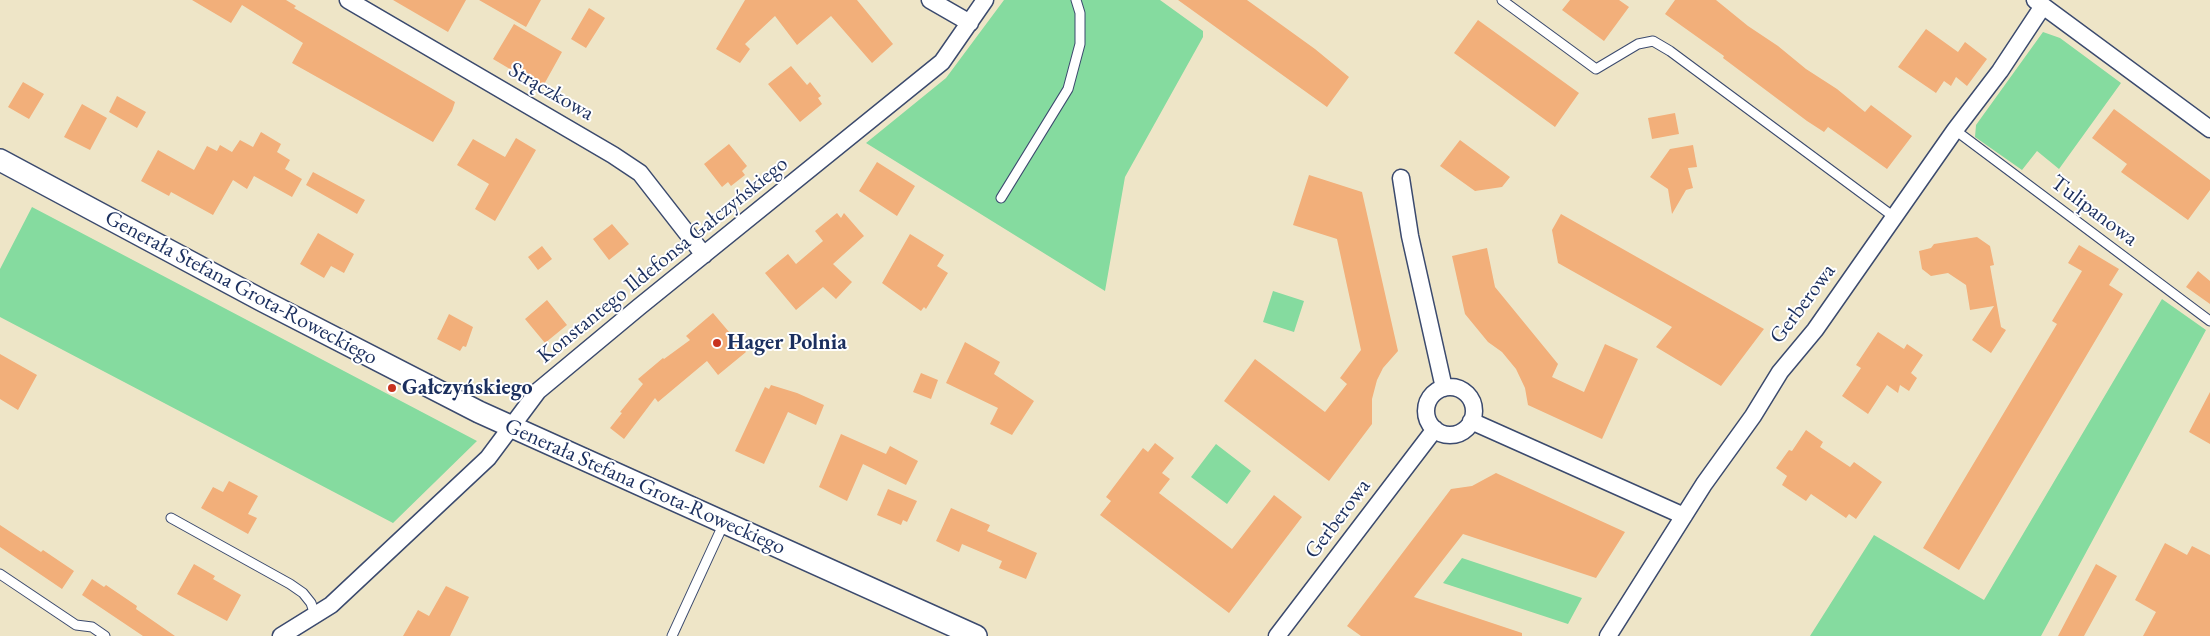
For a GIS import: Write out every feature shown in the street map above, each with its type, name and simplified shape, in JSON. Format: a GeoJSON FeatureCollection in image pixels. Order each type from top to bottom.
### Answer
{"type":"FeatureCollection","features":[{"type":"Feature","properties":{"kind":"street","name":"Strączkowa"},"geometry":{"type":"LineString","coordinates":[[348,0],[614,155],[640,173],[704,255]]}},
{"type":"Feature","properties":{"kind":"street"},"geometry":{"type":"LineString","coordinates":[[930,0],[970,24]]}},
{"type":"Feature","properties":{"kind":"street","name":"Konstantego Ildefonsa Gałczyńskiego"},"geometry":{"type":"LineString","coordinates":[[281,636],[331,605],[488,458],[510,426],[538,391],[942,62],[985,0]]}},
{"type":"Feature","properties":{"kind":"street"},"geometry":{"type":"LineString","coordinates":[[2039,3],[2210,129]]}},
{"type":"Feature","properties":{"kind":"street","name":"Gerberowa"},"geometry":{"type":"LineString","coordinates":[[1608,636],[1704,484],[1753,416],[1780,372],[1815,330],[1955,130],[1980,99],[2039,3]]}},
{"type":"Feature","properties":{"kind":"street","name":"Generała Stefana Grota-Roweckiego"},"geometry":{"type":"LineString","coordinates":[[0,160],[365,354],[510,426],[976,636]]}},
{"type":"Feature","properties":{"kind":"street"},"geometry":{"type":"LineString","coordinates":[[1401,178],[1410,236],[1444,388]]}},
{"type":"Feature","properties":{"kind":"street"},"geometry":{"type":"LineString","coordinates":[[1444,388],[1459,389],[1468,395],[1473,406],[1471,421],[1466,428],[1456,433],[1442,433],[1435,429],[1428,419],[1427,406],[1433,394],[1444,388]]}},
{"type":"Feature","properties":{"kind":"street"},"geometry":{"type":"LineString","coordinates":[[1471,421],[1684,516]]}},
{"type":"Feature","properties":{"kind":"street","name":"Gerberowa"},"geometry":{"type":"LineString","coordinates":[[1277,636],[1435,429]]}},
{"type":"Feature","properties":{"kind":"lane"},"geometry":{"type":"LineString","coordinates":[[1001,198],[1068,89],[1080,44],[1080,13],[1076,0]]}},
{"type":"Feature","properties":{"kind":"lane"},"geometry":{"type":"LineString","coordinates":[[1502,0],[1596,69],[1638,44],[1653,41],[1686,63],[1894,217]]}},
{"type":"Feature","properties":{"kind":"lane","name":"Tulipanowa"},"geometry":{"type":"LineString","coordinates":[[1955,130],[2210,321]]}},
{"type":"Feature","properties":{"kind":"lane"},"geometry":{"type":"LineString","coordinates":[[171,518],[290,584],[303,593],[311,603],[315,615]]}},
{"type":"Feature","properties":{"kind":"lane"},"geometry":{"type":"LineString","coordinates":[[672,636],[724,523]]}},
{"type":"Feature","properties":{"kind":"lane"},"geometry":{"type":"LineString","coordinates":[[0,574],[76,625],[92,628],[106,636]]}},
{"type":"Feature","properties":{"kind":"green space"},"geometry":{"type":"Polygon","coordinates":[[[1004,0],[1160,0],[1203,31],[1203,37],[1125,177],[1105,291],[866,143],[946,78],[1004,0]]]}},
{"type":"Feature","properties":{"kind":"green space"},"geometry":{"type":"Polygon","coordinates":[[[2043,32],[2060,38],[2121,83],[2059,169],[2037,151],[2022,170],[1975,137],[1976,125],[2043,32]]]}},
{"type":"Feature","properties":{"kind":"green space"},"geometry":{"type":"Polygon","coordinates":[[[32,207],[477,441],[393,523],[0,317],[0,269],[32,207]]]}},
{"type":"Feature","properties":{"kind":"green space"},"geometry":{"type":"Polygon","coordinates":[[[1273,291],[1304,301],[1294,332],[1263,322],[1273,291]]]}},
{"type":"Feature","properties":{"kind":"green space"},"geometry":{"type":"Polygon","coordinates":[[[2162,299],[2206,330],[2041,636],[1810,636],[1874,535],[1984,600],[2162,299]]]}},
{"type":"Feature","properties":{"kind":"green space"},"geometry":{"type":"Polygon","coordinates":[[[1216,444],[1251,471],[1227,504],[1191,477],[1216,444]]]}},
{"type":"Feature","properties":{"kind":"green space"},"geometry":{"type":"Polygon","coordinates":[[[1462,558],[1582,598],[1568,624],[1443,583],[1462,558]]]}},
{"type":"Feature","properties":{"kind":"building"},"geometry":{"type":"Polygon","coordinates":[[[192,0],[286,0],[296,6],[294,8],[455,102],[452,111],[433,142],[292,63],[303,43],[242,5],[231,23],[192,0]]]}},
{"type":"Feature","properties":{"kind":"building"},"geometry":{"type":"Polygon","coordinates":[[[393,0],[466,0],[448,32],[393,0]]]}},
{"type":"Feature","properties":{"kind":"building"},"geometry":{"type":"Polygon","coordinates":[[[479,0],[541,0],[526,27],[479,0]]]}},
{"type":"Feature","properties":{"kind":"building"},"geometry":{"type":"Polygon","coordinates":[[[745,0],[857,0],[893,44],[872,63],[831,16],[797,45],[775,16],[745,44],[750,49],[740,63],[716,49],[745,0]]]}},
{"type":"Feature","properties":{"kind":"building"},"geometry":{"type":"Polygon","coordinates":[[[1178,0],[1247,0],[1315,49],[1349,77],[1327,107],[1178,0]]]}},
{"type":"Feature","properties":{"kind":"building"},"geometry":{"type":"Polygon","coordinates":[[[1570,0],[1619,0],[1629,7],[1604,41],[1562,10],[1570,0]]]}},
{"type":"Feature","properties":{"kind":"building"},"geometry":{"type":"Polygon","coordinates":[[[1675,0],[1716,0],[1806,69],[1837,89],[1865,112],[1871,105],[1912,136],[1887,169],[1828,127],[1824,132],[1807,121],[1723,58],[1724,56],[1665,14],[1675,0]]]}},
{"type":"Feature","properties":{"kind":"building"},"geometry":{"type":"Polygon","coordinates":[[[589,8],[605,18],[586,48],[571,39],[589,8]]]}},
{"type":"Feature","properties":{"kind":"building"},"geometry":{"type":"Polygon","coordinates":[[[1478,20],[1579,93],[1555,127],[1454,53],[1478,20]]]}},
{"type":"Feature","properties":{"kind":"building"},"geometry":{"type":"Polygon","coordinates":[[[514,24],[562,52],[542,88],[493,59],[514,24]]]}},
{"type":"Feature","properties":{"kind":"building"},"geometry":{"type":"Polygon","coordinates":[[[1926,29],[1958,52],[1965,42],[1987,59],[1967,86],[1956,77],[1951,86],[1944,81],[1936,93],[1898,67],[1926,29]]]}},
{"type":"Feature","properties":{"kind":"building"},"geometry":{"type":"Polygon","coordinates":[[[791,66],[807,85],[810,82],[821,96],[818,98],[822,104],[800,122],[768,84],[791,66]]]}},
{"type":"Feature","properties":{"kind":"building"},"geometry":{"type":"Polygon","coordinates":[[[23,82],[44,94],[29,119],[8,107],[23,82]]]}},
{"type":"Feature","properties":{"kind":"building"},"geometry":{"type":"Polygon","coordinates":[[[117,96],[146,112],[137,128],[109,112],[117,96]]]}},
{"type":"Feature","properties":{"kind":"building"},"geometry":{"type":"Polygon","coordinates":[[[82,104],[107,118],[90,150],[64,137],[82,104]]]}},
{"type":"Feature","properties":{"kind":"building"},"geometry":{"type":"Polygon","coordinates":[[[2114,109],[2210,180],[2210,190],[2188,220],[2121,172],[2127,164],[2092,138],[2114,109]]]}},
{"type":"Feature","properties":{"kind":"building"},"geometry":{"type":"Polygon","coordinates":[[[1675,113],[1679,134],[1652,139],[1648,118],[1675,113]]]}},
{"type":"Feature","properties":{"kind":"building"},"geometry":{"type":"Polygon","coordinates":[[[261,132],[281,144],[277,152],[290,160],[285,169],[302,179],[292,197],[254,176],[247,189],[233,180],[213,215],[171,192],[169,196],[141,181],[158,150],[194,170],[207,146],[217,151],[220,145],[232,152],[240,140],[253,147],[261,132]]]}},
{"type":"Feature","properties":{"kind":"building"},"geometry":{"type":"Polygon","coordinates":[[[516,138],[536,150],[495,221],[475,209],[489,184],[457,165],[473,139],[505,157],[516,138]]]}},
{"type":"Feature","properties":{"kind":"building"},"geometry":{"type":"Polygon","coordinates":[[[1460,140],[1510,177],[1502,187],[1475,191],[1440,166],[1460,140]]]}},
{"type":"Feature","properties":{"kind":"building"},"geometry":{"type":"Polygon","coordinates":[[[729,144],[747,166],[742,171],[745,175],[731,186],[728,182],[722,187],[704,164],[729,144]]]}},
{"type":"Feature","properties":{"kind":"building"},"geometry":{"type":"Polygon","coordinates":[[[1693,145],[1697,167],[1688,168],[1693,188],[1686,190],[1672,214],[1668,189],[1650,177],[1670,149],[1693,145]]]}},
{"type":"Feature","properties":{"kind":"building"},"geometry":{"type":"Polygon","coordinates":[[[877,162],[915,186],[897,216],[859,191],[877,162]]]}},
{"type":"Feature","properties":{"kind":"building"},"geometry":{"type":"Polygon","coordinates":[[[313,172],[365,200],[357,214],[306,185],[313,172]]]}},
{"type":"Feature","properties":{"kind":"building"},"geometry":{"type":"Polygon","coordinates":[[[1309,175],[1362,192],[1398,351],[1383,368],[1377,380],[1372,399],[1372,424],[1329,481],[1224,401],[1255,359],[1325,412],[1347,384],[1340,378],[1361,350],[1337,239],[1293,225],[1309,175]]]}},
{"type":"Feature","properties":{"kind":"building"},"geometry":{"type":"Polygon","coordinates":[[[837,213],[841,218],[844,213],[864,236],[833,264],[852,282],[836,299],[823,287],[796,310],[765,273],[788,254],[796,264],[823,241],[815,231],[837,213]]]}},
{"type":"Feature","properties":{"kind":"building"},"geometry":{"type":"Polygon","coordinates":[[[1561,214],[1764,329],[1721,386],[1656,347],[1672,327],[1558,263],[1552,230],[1561,214]]]}},
{"type":"Feature","properties":{"kind":"building"},"geometry":{"type":"Polygon","coordinates":[[[612,224],[629,244],[609,260],[593,239],[612,224]]]}},
{"type":"Feature","properties":{"kind":"building"},"geometry":{"type":"Polygon","coordinates":[[[318,233],[354,254],[344,273],[331,266],[324,278],[300,264],[318,233]]]}},
{"type":"Feature","properties":{"kind":"building"},"geometry":{"type":"Polygon","coordinates":[[[910,234],[944,255],[937,266],[948,273],[926,309],[924,307],[921,311],[882,283],[910,234]]]}},
{"type":"Feature","properties":{"kind":"building"},"geometry":{"type":"Polygon","coordinates":[[[1977,237],[1990,246],[1994,265],[1990,266],[2001,327],[2006,330],[1991,353],[1972,340],[1994,306],[1970,310],[1966,285],[1948,273],[1931,276],[1922,269],[1919,251],[1931,248],[1934,244],[1977,237]]]}},
{"type":"Feature","properties":{"kind":"building"},"geometry":{"type":"Polygon","coordinates":[[[2079,245],[2119,269],[2109,285],[2123,294],[1959,570],[1923,548],[2057,324],[2052,321],[2082,271],[2068,263],[2079,245]]]}},
{"type":"Feature","properties":{"kind":"building"},"geometry":{"type":"Polygon","coordinates":[[[542,246],[552,259],[538,270],[528,257],[542,246]]]}},
{"type":"Feature","properties":{"kind":"building"},"geometry":{"type":"Polygon","coordinates":[[[1487,248],[1495,287],[1558,364],[1552,377],[1584,392],[1605,344],[1638,359],[1602,439],[1528,405],[1525,388],[1516,369],[1502,352],[1488,342],[1465,314],[1452,256],[1487,248]]]}},
{"type":"Feature","properties":{"kind":"building"},"geometry":{"type":"Polygon","coordinates":[[[2198,271],[2210,281],[2210,304],[2186,287],[2198,271]]]}},
{"type":"Feature","properties":{"kind":"building"},"geometry":{"type":"Polygon","coordinates":[[[547,300],[567,325],[545,343],[525,319],[547,300]]]}},
{"type":"Feature","properties":{"kind":"building"},"geometry":{"type":"Polygon","coordinates":[[[713,313],[746,352],[718,375],[707,361],[658,402],[655,398],[624,439],[610,428],[622,413],[620,412],[643,384],[638,379],[663,358],[690,340],[686,336],[713,313]]]}},
{"type":"Feature","properties":{"kind":"building"},"geometry":{"type":"Polygon","coordinates":[[[449,314],[473,327],[466,347],[463,346],[460,351],[437,339],[449,314]]]}},
{"type":"Feature","properties":{"kind":"building"},"geometry":{"type":"Polygon","coordinates":[[[1878,332],[1904,349],[1907,344],[1923,355],[1911,373],[1917,378],[1909,391],[1900,385],[1898,393],[1887,385],[1868,414],[1842,396],[1861,368],[1856,365],[1878,332]]]}},
{"type":"Feature","properties":{"kind":"building"},"geometry":{"type":"Polygon","coordinates":[[[965,342],[1000,362],[994,374],[1034,401],[1012,435],[990,424],[998,408],[946,383],[965,342]]]}},
{"type":"Feature","properties":{"kind":"building"},"geometry":{"type":"Polygon","coordinates":[[[0,354],[37,375],[18,410],[0,399],[0,354]]]}},
{"type":"Feature","properties":{"kind":"building"},"geometry":{"type":"Polygon","coordinates":[[[921,373],[938,380],[931,399],[913,392],[921,373]]]}},
{"type":"Feature","properties":{"kind":"building"},"geometry":{"type":"Polygon","coordinates":[[[771,385],[797,393],[824,405],[816,425],[788,412],[764,464],[735,451],[765,387],[769,389],[771,385]]]}},
{"type":"Feature","properties":{"kind":"building"},"geometry":{"type":"Polygon","coordinates":[[[2210,392],[2210,444],[2189,432],[2210,392]]]}},
{"type":"Feature","properties":{"kind":"building"},"geometry":{"type":"Polygon","coordinates":[[[1806,430],[1823,442],[1820,447],[1850,467],[1854,462],[1882,482],[1856,519],[1849,514],[1846,518],[1811,494],[1806,501],[1782,485],[1787,476],[1776,468],[1789,450],[1792,451],[1806,430]]]}},
{"type":"Feature","properties":{"kind":"building"},"geometry":{"type":"Polygon","coordinates":[[[841,434],[886,454],[890,446],[918,461],[906,485],[863,464],[847,501],[819,487],[841,434]]]}},
{"type":"Feature","properties":{"kind":"building"},"geometry":{"type":"Polygon","coordinates":[[[1155,443],[1174,458],[1162,473],[1170,479],[1159,493],[1232,549],[1274,495],[1302,517],[1229,613],[1100,515],[1111,501],[1106,497],[1143,448],[1148,452],[1155,443]]]}},
{"type":"Feature","properties":{"kind":"building"},"geometry":{"type":"Polygon","coordinates":[[[1496,473],[1625,532],[1596,578],[1463,534],[1414,597],[1522,633],[1522,636],[1361,636],[1347,626],[1451,489],[1472,486],[1496,473]]]}},
{"type":"Feature","properties":{"kind":"building"},"geometry":{"type":"Polygon","coordinates":[[[229,481],[258,496],[248,514],[257,518],[248,534],[201,508],[213,487],[223,492],[229,481]]]}},
{"type":"Feature","properties":{"kind":"building"},"geometry":{"type":"Polygon","coordinates":[[[888,489],[917,501],[907,522],[903,520],[901,525],[877,515],[888,489]]]}},
{"type":"Feature","properties":{"kind":"building"},"geometry":{"type":"Polygon","coordinates":[[[951,508],[990,525],[987,531],[1037,553],[1026,579],[999,568],[1002,561],[962,544],[959,552],[936,541],[951,508]]]}},
{"type":"Feature","properties":{"kind":"building"},"geometry":{"type":"Polygon","coordinates":[[[0,525],[74,571],[62,589],[0,547],[0,525]]]}},
{"type":"Feature","properties":{"kind":"building"},"geometry":{"type":"Polygon","coordinates":[[[2165,543],[2187,555],[2192,546],[2210,555],[2210,636],[2143,636],[2156,612],[2135,600],[2165,543]]]}},
{"type":"Feature","properties":{"kind":"building"},"geometry":{"type":"Polygon","coordinates":[[[194,564],[215,576],[213,579],[241,595],[227,621],[177,594],[194,564]]]}},
{"type":"Feature","properties":{"kind":"building"},"geometry":{"type":"Polygon","coordinates":[[[2096,564],[2117,576],[2084,636],[2058,636],[2096,564]]]}},
{"type":"Feature","properties":{"kind":"building"},"geometry":{"type":"Polygon","coordinates":[[[92,579],[104,587],[106,585],[137,606],[136,609],[175,636],[143,636],[82,595],[92,579]]]}},
{"type":"Feature","properties":{"kind":"building"},"geometry":{"type":"Polygon","coordinates":[[[446,586],[469,597],[450,636],[403,636],[418,610],[429,616],[446,586]]]}},
{"type":"Feature","properties":{"kind":"place","name":"Hager Polnia"},"geometry":{"type":"Point","coordinates":[717,343]}},
{"type":"Feature","properties":{"kind":"place","name":"Gałczyńskiego"},"geometry":{"type":"Point","coordinates":[392,388]}}]}
